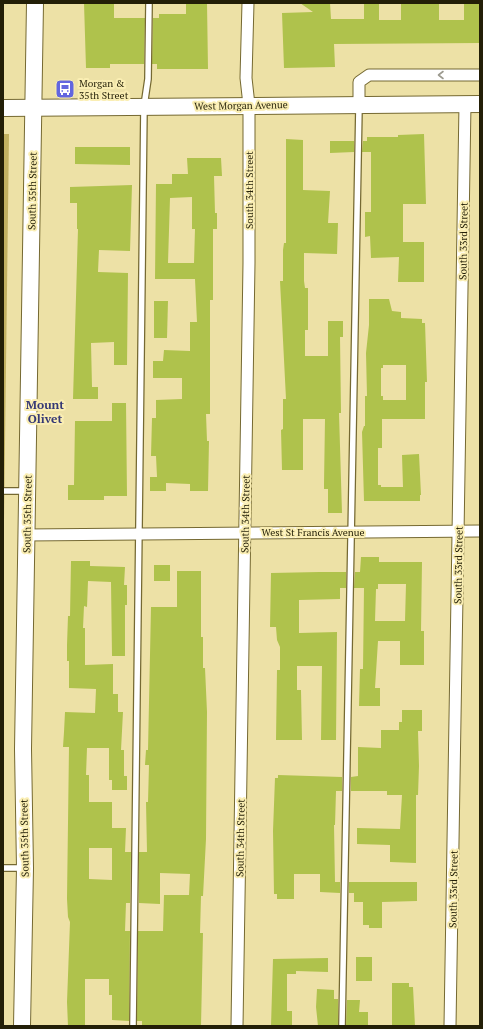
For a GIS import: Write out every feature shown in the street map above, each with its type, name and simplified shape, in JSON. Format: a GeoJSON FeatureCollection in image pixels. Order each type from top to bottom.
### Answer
{"type":"FeatureCollection","features":[{"type":"Feature","properties":{"kind":"main road","name":"South 35th Street"},"geometry":{"type":"LineString","coordinates":[[22,1026],[25,868],[23,749],[35,3]]}},
{"type":"Feature","properties":{"kind":"main road","name":"West Morgan Avenue"},"geometry":{"type":"LineString","coordinates":[[3,108],[472,104]]}},
{"type":"Feature","properties":{"kind":"street","name":"South 34th Street"},"geometry":{"type":"LineString","coordinates":[[237,1026],[245,532],[249,105],[246,78],[248,3]]}},
{"type":"Feature","properties":{"kind":"street"},"geometry":{"type":"LineString","coordinates":[[359,104],[359,82],[369,76],[480,75]]}},
{"type":"Feature","properties":{"kind":"street","name":"South 33rd Street"},"geometry":{"type":"LineString","coordinates":[[450,1026],[459,531],[472,104]]}},
{"type":"Feature","properties":{"kind":"street","name":"West St Francis Avenue"},"geometry":{"type":"LineString","coordinates":[[26,535],[480,531]]}},
{"type":"Feature","properties":{"kind":"lane"},"geometry":{"type":"LineString","coordinates":[[133,1026],[144,106],[148,79],[149,3]]}},
{"type":"Feature","properties":{"kind":"lane"},"geometry":{"type":"LineString","coordinates":[[342,1026],[359,104]]}},
{"type":"Feature","properties":{"kind":"lane"},"geometry":{"type":"LineString","coordinates":[[3,491],[27,491]]}},
{"type":"Feature","properties":{"kind":"lane"},"geometry":{"type":"LineString","coordinates":[[3,868],[25,868]]}},
{"type":"Feature","properties":{"kind":"shaded area"},"geometry":{"type":"Polygon","coordinates":[[[3,134],[9,134],[3,599],[3,134]]]}},
{"type":"Feature","properties":{"kind":"building"},"geometry":{"type":"Polygon","coordinates":[[[84,3],[114,3],[114,18],[145,18],[144,64],[110,64],[110,68],[86,68],[84,3]]]}},
{"type":"Feature","properties":{"kind":"building"},"geometry":{"type":"Polygon","coordinates":[[[186,3],[207,3],[208,69],[157,69],[157,64],[152,64],[153,18],[159,18],[159,14],[186,14],[186,3]]]}},
{"type":"Feature","properties":{"kind":"building"},"geometry":{"type":"Polygon","coordinates":[[[300,3],[330,3],[331,19],[364,19],[364,3],[379,3],[379,20],[401,20],[401,3],[439,3],[439,20],[464,20],[464,3],[480,3],[480,43],[334,44],[335,67],[284,68],[282,13],[313,12],[300,3]]]}},
{"type":"Feature","properties":{"kind":"building"},"geometry":{"type":"Polygon","coordinates":[[[424,134],[426,204],[403,204],[403,242],[424,242],[424,282],[398,282],[399,257],[371,258],[370,236],[365,237],[365,212],[371,212],[371,152],[362,152],[363,141],[367,141],[367,137],[398,137],[398,135],[424,134]]]}},
{"type":"Feature","properties":{"kind":"building"},"geometry":{"type":"Polygon","coordinates":[[[286,139],[303,140],[303,190],[330,191],[328,223],[338,223],[337,254],[304,253],[304,281],[305,288],[308,288],[308,330],[305,330],[305,356],[328,356],[328,321],[343,321],[343,337],[340,337],[341,413],[339,413],[342,513],[328,513],[328,489],[324,489],[325,419],[303,419],[303,470],[282,470],[281,430],[283,429],[283,399],[286,399],[280,281],[283,281],[283,250],[284,243],[286,243],[286,139]]]}},
{"type":"Feature","properties":{"kind":"building"},"geometry":{"type":"Polygon","coordinates":[[[330,141],[354,141],[354,152],[330,153],[330,141]]]}},
{"type":"Feature","properties":{"kind":"building"},"geometry":{"type":"Polygon","coordinates":[[[75,147],[130,147],[130,165],[75,164],[75,147]]]}},
{"type":"Feature","properties":{"kind":"building"},"geometry":{"type":"Polygon","coordinates":[[[187,158],[221,158],[222,176],[214,176],[217,229],[213,229],[213,300],[210,300],[210,414],[206,414],[207,441],[209,441],[208,491],[190,491],[190,484],[166,483],[166,491],[150,491],[150,477],[157,477],[156,456],[151,456],[152,418],[156,418],[156,400],[182,399],[182,378],[153,378],[153,361],[163,361],[164,350],[190,351],[190,322],[197,322],[195,279],[155,279],[156,184],[172,184],[172,174],[188,174],[187,158]],[[192,197],[170,198],[168,263],[194,263],[195,229],[192,229],[192,197]]]}},
{"type":"Feature","properties":{"kind":"building"},"geometry":{"type":"Polygon","coordinates":[[[132,185],[130,251],[99,250],[98,272],[128,273],[127,365],[114,365],[114,342],[91,343],[92,387],[98,387],[98,399],[73,399],[78,229],[77,203],[70,203],[70,187],[132,185]]]}},
{"type":"Feature","properties":{"kind":"building"},"geometry":{"type":"Polygon","coordinates":[[[369,299],[389,299],[392,311],[401,312],[401,318],[422,319],[422,323],[425,323],[427,382],[425,382],[425,419],[382,419],[382,448],[378,448],[378,485],[381,485],[381,487],[403,487],[402,455],[419,454],[420,501],[364,501],[362,432],[365,426],[365,396],[367,396],[366,353],[369,325],[369,299]],[[383,365],[383,368],[381,368],[381,396],[383,396],[383,400],[406,400],[406,365],[383,365]]]}},
{"type":"Feature","properties":{"kind":"building"},"geometry":{"type":"Polygon","coordinates":[[[154,301],[168,301],[167,338],[154,338],[154,301]]]}},
{"type":"Feature","properties":{"kind":"building"},"geometry":{"type":"Polygon","coordinates":[[[112,403],[126,403],[127,496],[104,496],[104,500],[68,500],[68,485],[74,485],[75,421],[112,421],[112,403]]]}},
{"type":"Feature","properties":{"kind":"building"},"geometry":{"type":"Polygon","coordinates":[[[361,557],[379,557],[379,562],[422,562],[421,631],[424,631],[424,665],[400,665],[400,641],[378,641],[375,688],[380,688],[380,706],[359,706],[360,669],[363,669],[364,588],[354,588],[355,572],[360,572],[361,557]],[[378,584],[378,589],[376,589],[375,621],[405,621],[406,584],[378,584]]]}},
{"type":"Feature","properties":{"kind":"building"},"geometry":{"type":"Polygon","coordinates":[[[71,561],[90,561],[90,566],[125,567],[124,585],[127,585],[127,605],[125,605],[125,656],[112,656],[111,582],[88,581],[87,607],[84,606],[83,628],[85,628],[85,665],[113,664],[113,694],[118,694],[118,712],[123,712],[121,750],[124,750],[124,776],[127,776],[127,790],[112,790],[112,780],[109,780],[109,748],[87,748],[86,775],[89,775],[89,802],[112,802],[112,828],[126,828],[125,852],[131,852],[130,903],[126,903],[125,931],[130,931],[129,1021],[112,1020],[112,995],[109,995],[109,979],[85,979],[85,1026],[68,1026],[67,1002],[70,922],[68,917],[67,899],[69,747],[63,747],[65,712],[95,713],[96,689],[69,688],[69,661],[67,661],[67,645],[68,616],[70,616],[71,561]],[[89,848],[89,879],[112,880],[112,848],[89,848]]]}},
{"type":"Feature","properties":{"kind":"building"},"geometry":{"type":"Polygon","coordinates":[[[154,565],[170,565],[170,581],[154,581],[154,565]]]}},
{"type":"Feature","properties":{"kind":"building"},"geometry":{"type":"Polygon","coordinates":[[[177,571],[201,571],[201,637],[203,637],[203,668],[205,668],[207,712],[206,839],[203,896],[201,896],[200,933],[203,933],[201,1026],[142,1025],[142,1021],[137,1021],[138,931],[163,931],[164,895],[189,895],[190,874],[160,873],[160,904],[139,903],[139,852],[147,852],[146,802],[148,802],[149,765],[145,765],[146,750],[148,750],[151,607],[177,607],[177,571]]]}},
{"type":"Feature","properties":{"kind":"building"},"geometry":{"type":"Polygon","coordinates":[[[346,572],[346,588],[340,588],[340,599],[299,600],[299,633],[337,632],[336,740],[321,740],[322,666],[297,666],[297,690],[301,690],[302,740],[276,740],[277,670],[280,670],[280,647],[277,640],[276,627],[270,627],[271,573],[346,572]]]}},
{"type":"Feature","properties":{"kind":"building"},"geometry":{"type":"Polygon","coordinates":[[[402,710],[422,710],[422,731],[418,731],[419,766],[418,795],[416,795],[416,863],[390,862],[390,845],[357,844],[357,828],[400,829],[402,795],[387,795],[387,791],[351,791],[351,777],[358,776],[358,747],[381,748],[381,730],[399,730],[399,722],[402,722],[402,710]]]}},
{"type":"Feature","properties":{"kind":"building"},"geometry":{"type":"Polygon","coordinates":[[[278,775],[342,777],[342,791],[336,791],[334,825],[335,882],[340,882],[340,893],[320,892],[320,874],[294,874],[294,899],[277,899],[277,894],[274,894],[273,831],[275,778],[278,778],[278,775]]]}},
{"type":"Feature","properties":{"kind":"building"},"geometry":{"type":"Polygon","coordinates":[[[349,882],[417,882],[417,901],[382,902],[382,928],[369,928],[369,925],[363,925],[363,902],[354,902],[354,893],[349,893],[349,882]]]}},
{"type":"Feature","properties":{"kind":"building"},"geometry":{"type":"Polygon","coordinates":[[[356,957],[372,957],[372,981],[356,981],[356,957]]]}},
{"type":"Feature","properties":{"kind":"building"},"geometry":{"type":"Polygon","coordinates":[[[328,958],[328,972],[296,971],[296,974],[287,974],[287,1011],[292,1011],[292,1026],[271,1026],[273,959],[328,958]]]}},
{"type":"Feature","properties":{"kind":"building"},"geometry":{"type":"Polygon","coordinates":[[[392,983],[409,983],[409,987],[413,987],[415,1026],[392,1026],[392,983]]]}},
{"type":"Feature","properties":{"kind":"building"},"geometry":{"type":"Polygon","coordinates":[[[317,989],[334,990],[334,999],[338,999],[338,1026],[318,1026],[316,1007],[317,989]]]}},
{"type":"Feature","properties":{"kind":"building"},"geometry":{"type":"Polygon","coordinates":[[[347,1000],[360,1000],[359,1012],[368,1012],[368,1026],[346,1026],[347,1000]]]}},
{"type":"Feature","properties":{"kind":"place","name":"Morgan & 35th Street"},"geometry":{"type":"Point","coordinates":[65,89]}},
{"type":"Feature","properties":{"kind":"district","name":"Mount Olivet"},"geometry":{"type":"Point","coordinates":[45,412]}}]}
